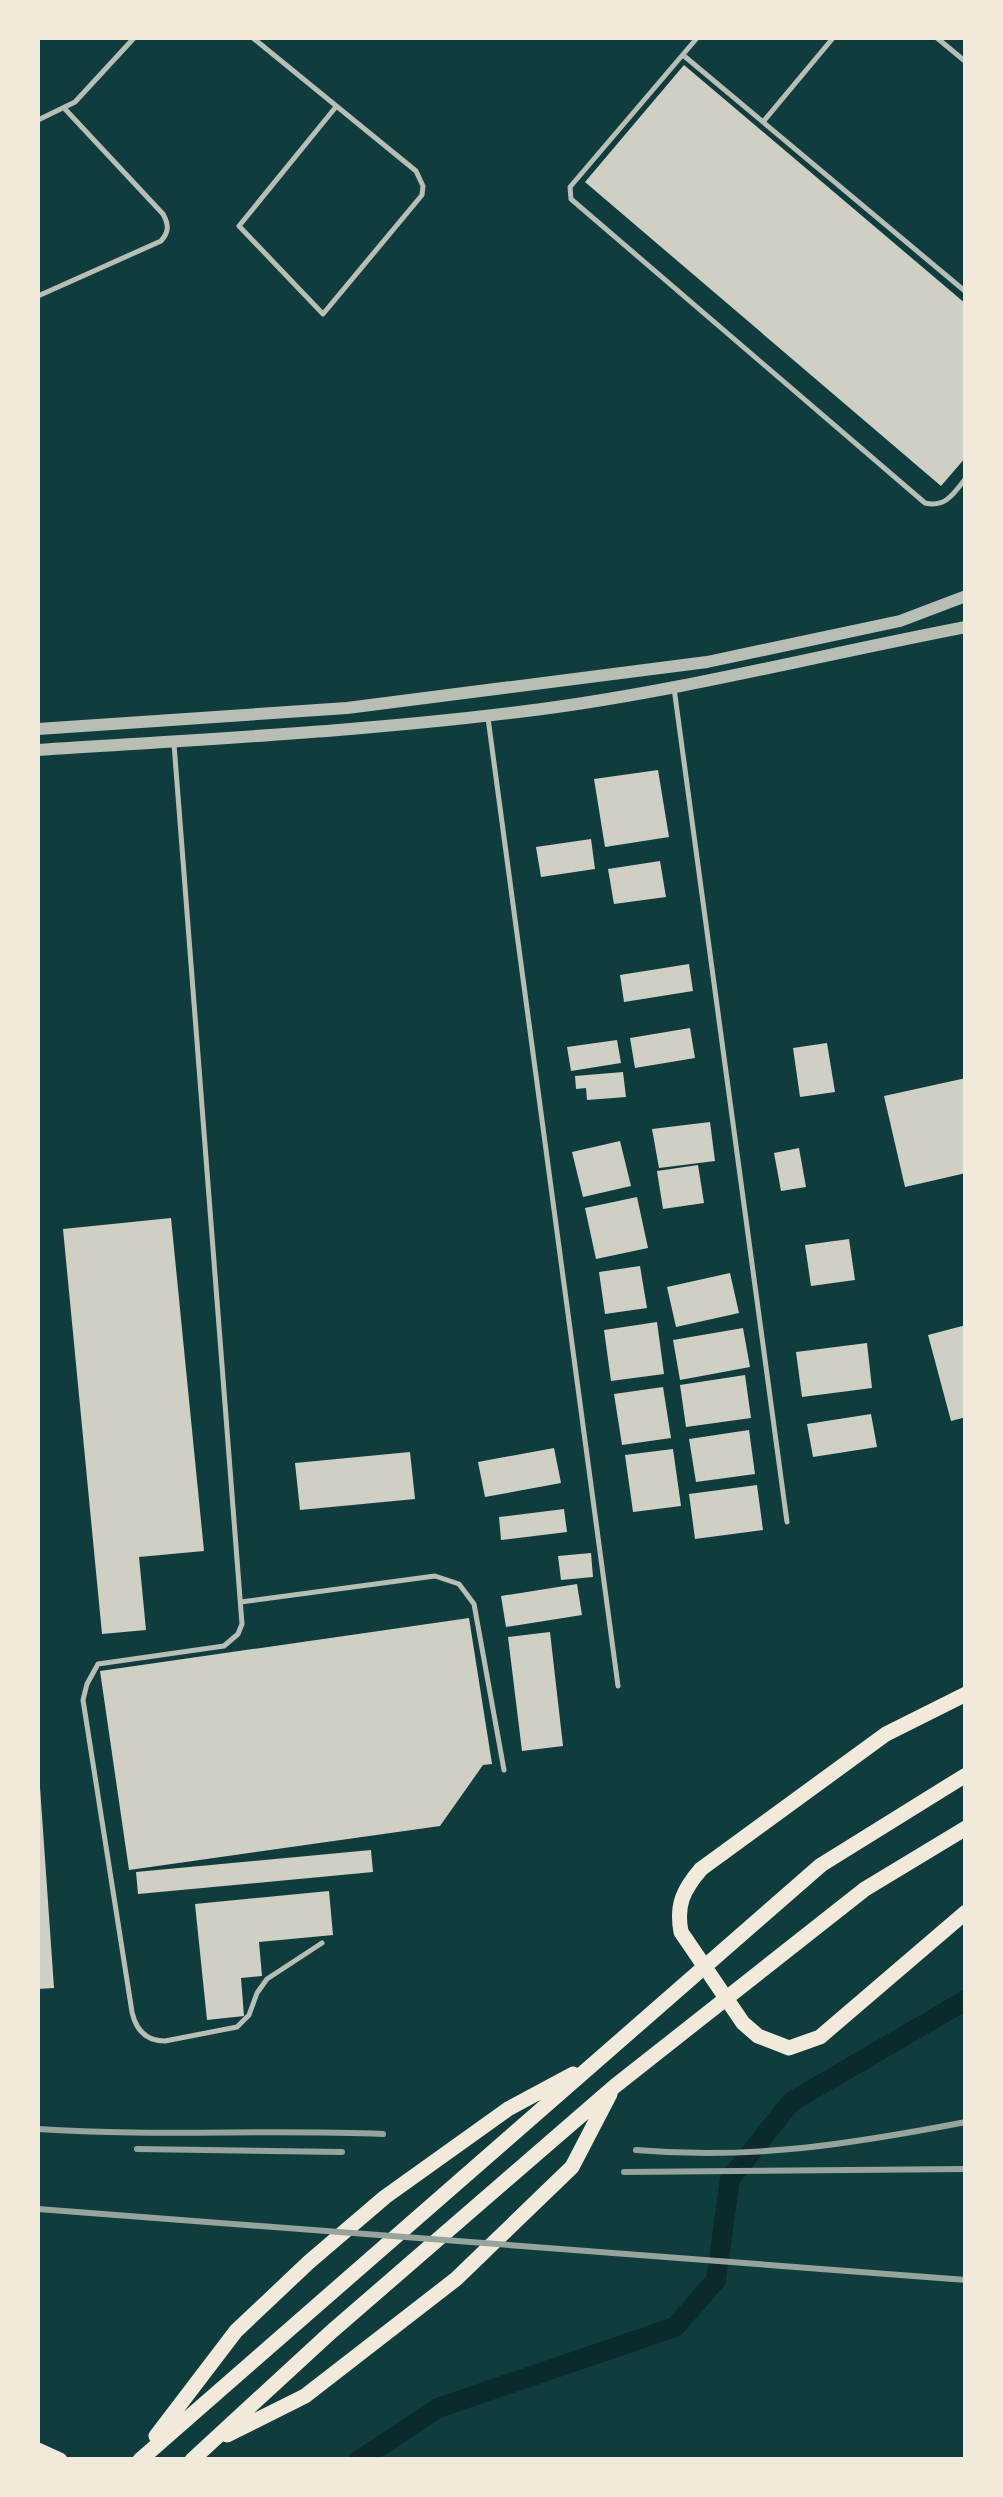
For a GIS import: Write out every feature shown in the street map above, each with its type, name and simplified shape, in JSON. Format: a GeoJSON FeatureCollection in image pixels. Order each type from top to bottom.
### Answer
{"type":"FeatureCollection","features":[{"type":"Feature","properties":{"kind":"main road"},"geometry":{"type":"LineString","coordinates":[[966,1694],[886,1734],[700,1869],[687,1886],[678,1914],[681,1932],[743,2023],[758,2036],[789,2048],[820,2037],[966,1912]]}},
{"type":"Feature","properties":{"kind":"main road"},"geometry":{"type":"LineString","coordinates":[[139,2460],[821,1865],[966,1775]]}},
{"type":"Feature","properties":{"kind":"main road"},"geometry":{"type":"LineString","coordinates":[[192,2460],[331,2332],[615,2086],[865,1889],[966,1828]]}},
{"type":"Feature","properties":{"kind":"main road"},"geometry":{"type":"LineString","coordinates":[[139,2460],[236,2331],[309,2262],[385,2197],[508,2109],[590,2066]]}},
{"type":"Feature","properties":{"kind":"main road"},"geometry":{"type":"LineString","coordinates":[[210,2443],[305,2396],[456,2279],[572,2167],[615,2086]]}},
{"type":"Feature","properties":{"kind":"main road"},"geometry":{"type":"LineString","coordinates":[[38,2450],[60,2460]]}},
{"type":"Feature","properties":{"kind":"street"},"geometry":{"type":"LineString","coordinates":[[38,730],[347,708],[726,658],[900,621],[966,596]]}},
{"type":"Feature","properties":{"kind":"street"},"geometry":{"type":"LineString","coordinates":[[38,750],[345,730],[572,704],[674,688],[966,627]]}},
{"type":"Feature","properties":{"kind":"street"},"geometry":{"type":"LineString","coordinates":[[568,679],[572,704]]}},
{"type":"Feature","properties":{"kind":"lane"},"geometry":{"type":"LineString","coordinates":[[38,120],[84,94],[134,38]]}},
{"type":"Feature","properties":{"kind":"lane"},"geometry":{"type":"LineString","coordinates":[[253,38],[416,171],[423,186],[422,196],[323,314],[240,226],[336,108]]}},
{"type":"Feature","properties":{"kind":"lane"},"geometry":{"type":"LineString","coordinates":[[698,38],[570,187],[571,199],[925,503],[945,502],[966,478]]}},
{"type":"Feature","properties":{"kind":"lane"},"geometry":{"type":"LineString","coordinates":[[763,122],[834,38]]}},
{"type":"Feature","properties":{"kind":"lane"},"geometry":{"type":"LineString","coordinates":[[936,38],[966,62]]}},
{"type":"Feature","properties":{"kind":"lane"},"geometry":{"type":"LineString","coordinates":[[683,54],[966,292]]}},
{"type":"Feature","properties":{"kind":"lane"},"geometry":{"type":"LineString","coordinates":[[38,296],[161,241],[167,234],[163,214],[65,108]]}},
{"type":"Feature","properties":{"kind":"lane"},"geometry":{"type":"LineString","coordinates":[[674,688],[787,1522]]}},
{"type":"Feature","properties":{"kind":"lane"},"geometry":{"type":"LineString","coordinates":[[488,715],[618,1686]]}},
{"type":"Feature","properties":{"kind":"lane"},"geometry":{"type":"LineString","coordinates":[[173,741],[241,1602],[238,1634],[224,1646],[98,1664],[86,1684],[83,1700],[135,2023],[154,2041],[230,2030],[244,2022],[267,1979],[322,1942]]}},
{"type":"Feature","properties":{"kind":"lane"},"geometry":{"type":"LineString","coordinates":[[241,1602],[436,1576],[459,1584],[474,1604],[504,1770]]}},
{"type":"Feature","properties":{"kind":"building"},"geometry":{"type":"Polygon","coordinates":[[[684,65],[966,304],[966,457],[941,486],[585,182],[684,65]]]}},
{"type":"Feature","properties":{"kind":"building"},"geometry":{"type":"Polygon","coordinates":[[[658,770],[669,837],[605,847],[594,779],[658,770]]]}},
{"type":"Feature","properties":{"kind":"building"},"geometry":{"type":"Polygon","coordinates":[[[591,839],[595,869],[541,877],[536,847],[591,839]]]}},
{"type":"Feature","properties":{"kind":"building"},"geometry":{"type":"Polygon","coordinates":[[[660,861],[666,897],[614,904],[608,869],[660,861]]]}},
{"type":"Feature","properties":{"kind":"building"},"geometry":{"type":"Polygon","coordinates":[[[689,964],[693,991],[624,1002],[620,975],[689,964]]]}},
{"type":"Feature","properties":{"kind":"building"},"geometry":{"type":"Polygon","coordinates":[[[690,1028],[695,1058],[635,1068],[630,1038],[690,1028]]]}},
{"type":"Feature","properties":{"kind":"building"},"geometry":{"type":"Polygon","coordinates":[[[617,1040],[621,1063],[571,1071],[567,1047],[617,1040]]]}},
{"type":"Feature","properties":{"kind":"building"},"geometry":{"type":"Polygon","coordinates":[[[827,1043],[835,1092],[800,1097],[793,1048],[827,1043]]]}},
{"type":"Feature","properties":{"kind":"building"},"geometry":{"type":"Polygon","coordinates":[[[623,1072],[626,1097],[587,1100],[586,1088],[576,1089],[575,1076],[623,1072]]]}},
{"type":"Feature","properties":{"kind":"building"},"geometry":{"type":"Polygon","coordinates":[[[966,1078],[966,1173],[905,1187],[884,1096],[966,1078]]]}},
{"type":"Feature","properties":{"kind":"building"},"geometry":{"type":"Polygon","coordinates":[[[710,1122],[715,1161],[659,1168],[652,1129],[710,1122]]]}},
{"type":"Feature","properties":{"kind":"building"},"geometry":{"type":"Polygon","coordinates":[[[620,1141],[631,1186],[583,1197],[572,1152],[620,1141]]]}},
{"type":"Feature","properties":{"kind":"building"},"geometry":{"type":"Polygon","coordinates":[[[799,1148],[806,1187],[781,1191],[774,1153],[799,1148]]]}},
{"type":"Feature","properties":{"kind":"building"},"geometry":{"type":"Polygon","coordinates":[[[698,1165],[704,1203],[663,1209],[657,1171],[698,1165]]]}},
{"type":"Feature","properties":{"kind":"building"},"geometry":{"type":"Polygon","coordinates":[[[637,1197],[648,1248],[596,1259],[585,1208],[637,1197]]]}},
{"type":"Feature","properties":{"kind":"building"},"geometry":{"type":"Polygon","coordinates":[[[171,1218],[204,1551],[139,1557],[146,1630],[102,1634],[63,1229],[171,1218]]]}},
{"type":"Feature","properties":{"kind":"building"},"geometry":{"type":"Polygon","coordinates":[[[849,1239],[855,1280],[811,1286],[805,1245],[849,1239]]]}},
{"type":"Feature","properties":{"kind":"building"},"geometry":{"type":"Polygon","coordinates":[[[640,1266],[647,1308],[605,1314],[599,1272],[640,1266]]]}},
{"type":"Feature","properties":{"kind":"building"},"geometry":{"type":"Polygon","coordinates":[[[730,1273],[739,1313],[676,1327],[667,1287],[730,1273]]]}},
{"type":"Feature","properties":{"kind":"building"},"geometry":{"type":"Polygon","coordinates":[[[657,1322],[664,1374],[611,1381],[604,1330],[657,1322]]]}},
{"type":"Feature","properties":{"kind":"building"},"geometry":{"type":"Polygon","coordinates":[[[966,1325],[966,1417],[951,1421],[928,1335],[966,1325]]]}},
{"type":"Feature","properties":{"kind":"building"},"geometry":{"type":"Polygon","coordinates":[[[743,1328],[750,1367],[680,1380],[673,1340],[743,1328]]]}},
{"type":"Feature","properties":{"kind":"building"},"geometry":{"type":"Polygon","coordinates":[[[867,1343],[872,1388],[802,1397],[796,1352],[867,1343]]]}},
{"type":"Feature","properties":{"kind":"building"},"geometry":{"type":"Polygon","coordinates":[[[745,1375],[751,1418],[686,1427],[680,1385],[745,1375]]]}},
{"type":"Feature","properties":{"kind":"building"},"geometry":{"type":"Polygon","coordinates":[[[663,1387],[671,1438],[622,1445],[614,1394],[663,1387]]]}},
{"type":"Feature","properties":{"kind":"building"},"geometry":{"type":"Polygon","coordinates":[[[871,1414],[877,1447],[813,1457],[807,1424],[871,1414]]]}},
{"type":"Feature","properties":{"kind":"building"},"geometry":{"type":"Polygon","coordinates":[[[749,1430],[755,1474],[696,1482],[689,1439],[749,1430]]]}},
{"type":"Feature","properties":{"kind":"building"},"geometry":{"type":"Polygon","coordinates":[[[554,1448],[561,1483],[485,1497],[478,1462],[554,1448]]]}},
{"type":"Feature","properties":{"kind":"building"},"geometry":{"type":"Polygon","coordinates":[[[673,1449],[681,1506],[633,1512],[625,1455],[673,1449]]]}},
{"type":"Feature","properties":{"kind":"building"},"geometry":{"type":"Polygon","coordinates":[[[410,1452],[415,1499],[300,1510],[295,1463],[410,1452]]]}},
{"type":"Feature","properties":{"kind":"building"},"geometry":{"type":"Polygon","coordinates":[[[757,1485],[763,1530],[695,1539],[689,1494],[757,1485]]]}},
{"type":"Feature","properties":{"kind":"building"},"geometry":{"type":"Polygon","coordinates":[[[564,1509],[567,1532],[501,1540],[499,1517],[564,1509]]]}},
{"type":"Feature","properties":{"kind":"building"},"geometry":{"type":"Polygon","coordinates":[[[591,1553],[593,1577],[561,1580],[558,1556],[591,1553]]]}},
{"type":"Feature","properties":{"kind":"building"},"geometry":{"type":"Polygon","coordinates":[[[577,1584],[582,1615],[506,1627],[501,1596],[577,1584]]]}},
{"type":"Feature","properties":{"kind":"building"},"geometry":{"type":"Polygon","coordinates":[[[469,1618],[492,1764],[483,1765],[440,1826],[129,1870],[100,1671],[469,1618]]]}},
{"type":"Feature","properties":{"kind":"building"},"geometry":{"type":"Polygon","coordinates":[[[550,1632],[563,1746],[522,1751],[508,1637],[550,1632]]]}},
{"type":"Feature","properties":{"kind":"building"},"geometry":{"type":"Polygon","coordinates":[[[38,1787],[54,1988],[38,1989],[38,1787]]]}},
{"type":"Feature","properties":{"kind":"building"},"geometry":{"type":"Polygon","coordinates":[[[371,1850],[373,1872],[138,1894],[136,1872],[371,1850]]]}},
{"type":"Feature","properties":{"kind":"building"},"geometry":{"type":"Polygon","coordinates":[[[329,1891],[333,1935],[259,1942],[262,1976],[241,1978],[244,2016],[207,2020],[195,1904],[329,1891]]]}},
{"type":"Feature","properties":{"kind":"waterway"},"geometry":{"type":"LineString","coordinates":[[359,2460],[438,2408],[675,2327],[716,2280],[730,2179],[791,2102],[966,2000]]}},
{"type":"Feature","properties":{"kind":"railway"},"geometry":{"type":"LineString","coordinates":[[636,2150],[721,2153],[802,2148],[966,2122]]}},
{"type":"Feature","properties":{"kind":"railway"},"geometry":{"type":"LineString","coordinates":[[38,2129],[383,2134]]}},
{"type":"Feature","properties":{"kind":"railway"},"geometry":{"type":"LineString","coordinates":[[137,2149],[342,2152]]}},
{"type":"Feature","properties":{"kind":"railway"},"geometry":{"type":"LineString","coordinates":[[624,2172],[966,2169]]}},
{"type":"Feature","properties":{"kind":"railway"},"geometry":{"type":"LineString","coordinates":[[38,2209],[966,2280]]}}]}
